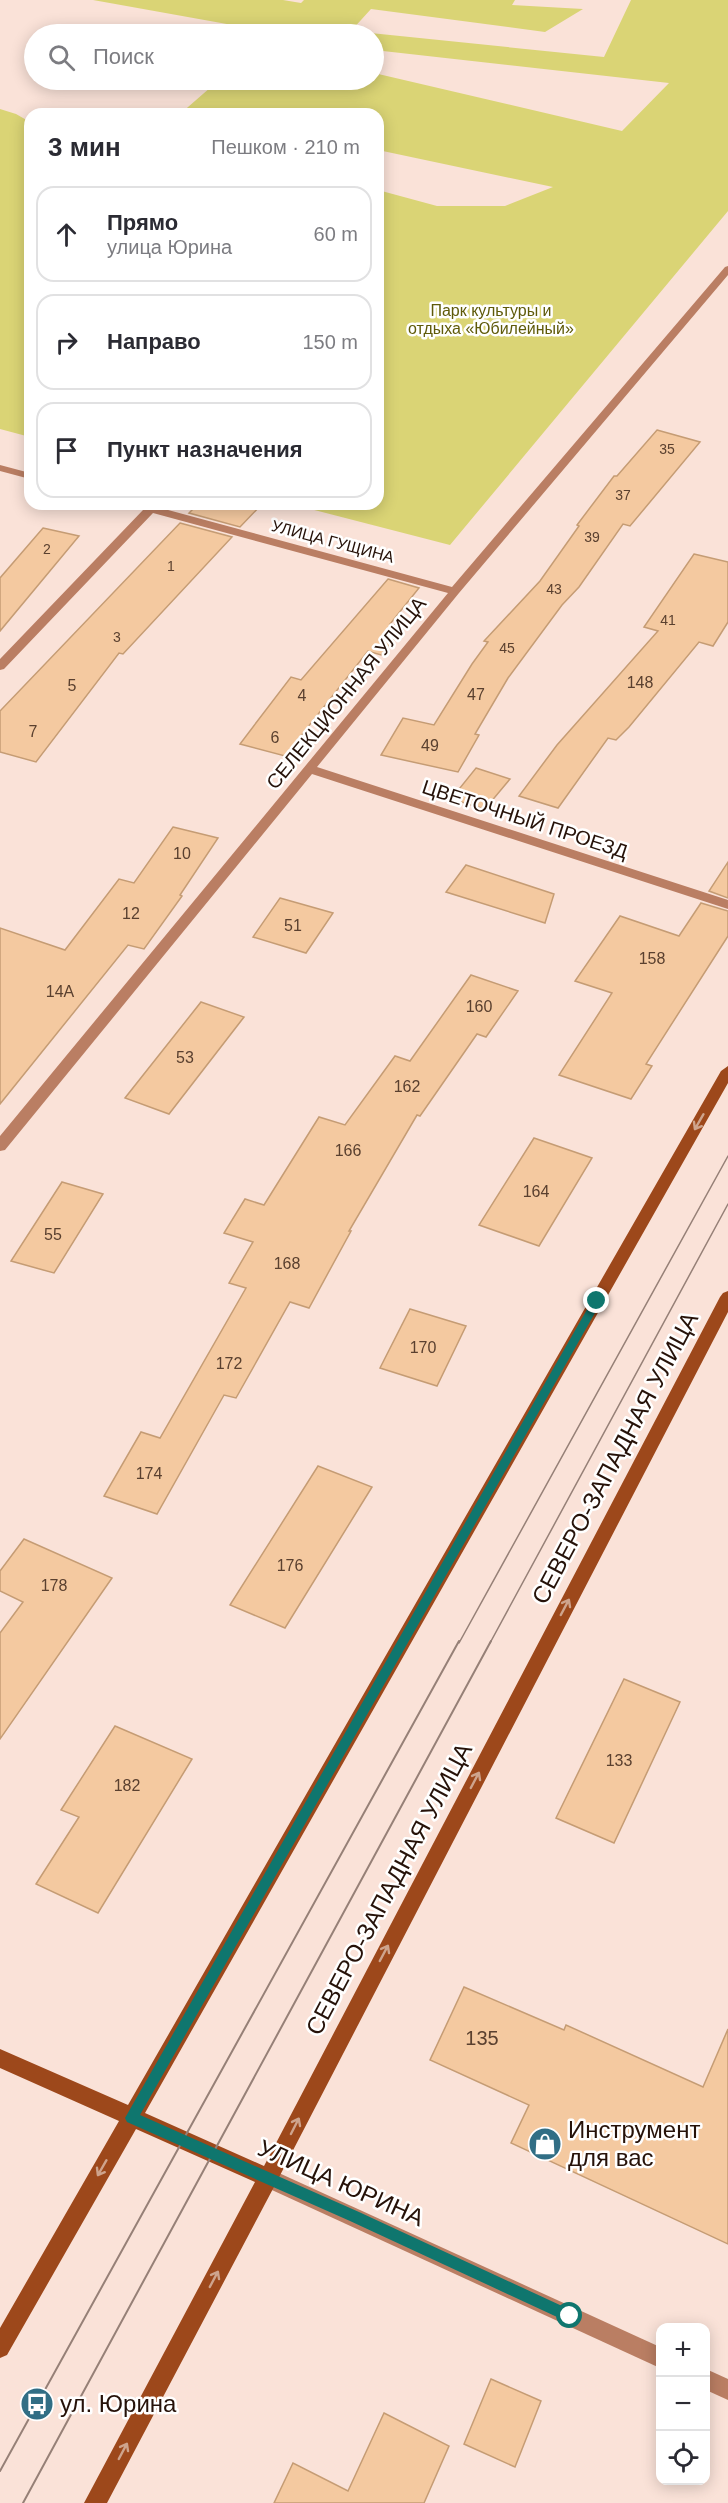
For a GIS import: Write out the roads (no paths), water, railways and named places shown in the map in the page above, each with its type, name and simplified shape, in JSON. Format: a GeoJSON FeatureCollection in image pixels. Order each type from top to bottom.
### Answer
{"type":"FeatureCollection","features":[{"type":"Feature","properties":{"kind":"main road"},"geometry":{"type":"LineString","coordinates":[[0,2348],[728,1071]]}},
{"type":"Feature","properties":{"kind":"main road","name":"СЕВЕРО-ЗАПАДНАЯ УЛИЦА"},"geometry":{"type":"LineString","coordinates":[[95,2503],[268,2178],[728,1298]]}},
{"type":"Feature","properties":{"kind":"main road","name":"УЛИЦА ЮРИНА"},"geometry":{"type":"LineString","coordinates":[[0,2058],[268,2178]]}},
{"type":"Feature","properties":{"kind":"street","name":"СЕЛЕКЦИОННАЯ УЛИЦА"},"geometry":{"type":"LineString","coordinates":[[0,1146],[455,591],[728,268]]}},
{"type":"Feature","properties":{"kind":"street"},"geometry":{"type":"LineString","coordinates":[[0,468],[24,474]]}},
{"type":"Feature","properties":{"kind":"street"},"geometry":{"type":"LineString","coordinates":[[0,666],[148,510]]}},
{"type":"Feature","properties":{"kind":"street","name":"УЛИЦА ГУЩИНА"},"geometry":{"type":"LineString","coordinates":[[157,510],[455,591]]}},
{"type":"Feature","properties":{"kind":"street","name":"ЦВЕТОЧНЫЙ ПРОЕЗД"},"geometry":{"type":"LineString","coordinates":[[309,769],[728,905]]}},
{"type":"Feature","properties":{"kind":"street","name":"УЛИЦА ЮРИНА"},"geometry":{"type":"LineString","coordinates":[[268,2178],[656,2356]]}},
{"type":"Feature","properties":{"kind":"street"},"geometry":{"type":"LineString","coordinates":[[710,2381],[728,2390]]}},
{"type":"Feature","properties":{"kind":"tram line"},"geometry":{"type":"LineString","coordinates":[[459,1643],[728,1156]]}},
{"type":"Feature","properties":{"kind":"tram line"},"geometry":{"type":"LineString","coordinates":[[490,1643],[728,1204]]}},
{"type":"Feature","properties":{"kind":"tram line"},"geometry":{"type":"LineString","coordinates":[[0,2471],[459,1641]]}},
{"type":"Feature","properties":{"kind":"tram line"},"geometry":{"type":"LineString","coordinates":[[23,2503],[491,1641]]}},
{"type":"Feature","properties":{"kind":"place","name":"Инструмент для вас"},"geometry":{"type":"Point","coordinates":[545,2144]}},
{"type":"Feature","properties":{"kind":"place","name":"ул. Юрина"},"geometry":{"type":"Point","coordinates":[37,2404]}},
{"type":"Feature","properties":{"kind":"park label","name":"Парк культуры и отдыха «Юбилейный»"},"geometry":{"type":"Point","coordinates":[491,319]}}]}
